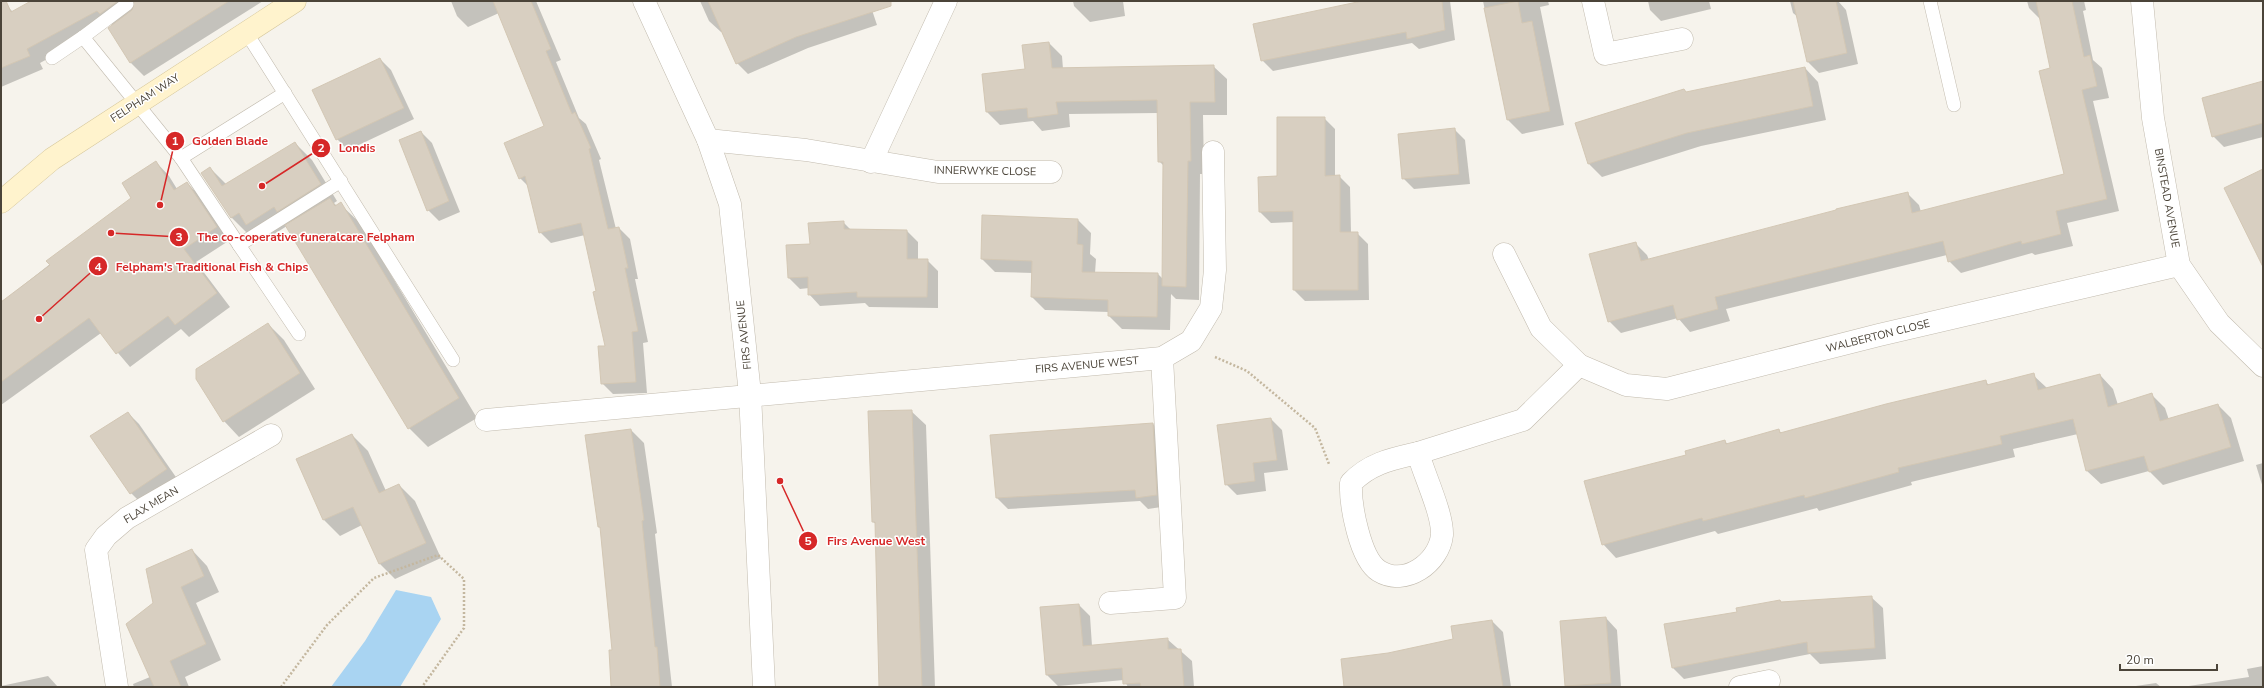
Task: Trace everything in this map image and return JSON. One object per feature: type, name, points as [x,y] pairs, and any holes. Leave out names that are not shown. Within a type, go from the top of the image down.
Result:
[{"type":"main road","name":"FELPHAM WAY","points":[[1,202],[52,159],[295,1]]},
{"type":"street","name":"FIRS AVENUE","points":[[644,1],[708,140],[730,204],[750,394],[764,687]]},
{"type":"street","points":[[871,162],[946,1]]},
{"type":"street","points":[[1593,1],[1605,54],[1682,39]]},
{"type":"street","name":"BINSTEAD AVENUE","points":[[2142,1],[2153,118],[2179,265],[2220,323],[2263,366]]},
{"type":"street","name":"INNERWYKE CLOSE","points":[[708,140],[806,150],[938,172],[1051,172]]},
{"type":"street","name":"FIRS AVENUE WEST","points":[[486,420],[750,394],[1162,358],[1191,341],[1211,308],[1215,278],[1213,152]]},
{"type":"street","name":"WALBERTON CLOSE","points":[[1504,254],[1541,328],[1579,365],[1626,385],[1667,388],[1879,335],[2179,265]]},
{"type":"street","points":[[1110,603],[1174,598],[1162,358]]},
{"type":"street","points":[[1418,453],[1439,516],[1442,534],[1438,549],[1426,565],[1408,575],[1392,576],[1379,570],[1369,560],[1354,514],[1351,498],[1352,483],[1362,472],[1378,463],[1418,453],[1523,420],[1579,365]]},
{"type":"street","name":"FLAX MEAN","points":[[117,687],[96,550],[106,536],[128,518],[271,435]]},
{"type":"street","points":[[1740,687],[1769,681]]},
{"type":"lane","points":[[1930,1],[1954,105]]},
{"type":"lane","points":[[52,58],[127,4]]},
{"type":"lane","points":[[246,32],[453,360]]},
{"type":"lane","points":[[82,37],[138,102],[181,158],[299,334]]},
{"type":"lane","points":[[181,158],[285,93]]},
{"type":"lane","points":[[239,245],[340,181]]},
{"type":"path","points":[[1191,341],[1219,360],[1247,371],[1315,428],[1329,464],[1352,483]]},
{"type":"path","points":[[281,687],[327,625],[374,578],[438,555],[464,579],[464,628],[422,687]]},
{"type":"water","points":[[396,590],[431,597],[441,619],[400,687],[331,687],[365,641]]},
{"type":"building","points":[[1,1],[6,1],[11,12],[31,1],[118,1],[100,14],[97,11],[27,49],[30,56],[1,68]]},
{"type":"building","points":[[134,1],[229,1],[130,63],[108,28],[132,10]]},
{"type":"building","points":[[493,1],[531,1],[551,49],[546,51],[572,114],[575,112],[591,148],[589,149],[608,229],[619,227],[628,268],[625,268],[638,331],[632,332],[636,382],[601,384],[598,346],[605,346],[593,292],[596,291],[581,223],[539,233],[525,176],[519,179],[504,143],[544,126]]},
{"type":"building","points":[[708,1],[891,1],[891,6],[796,37],[736,64]]},
{"type":"building","points":[[1362,1],[1442,1],[1445,30],[1407,39],[1406,32],[1261,61],[1253,24]]},
{"type":"building","points":[[1518,1],[1522,23],[1532,21],[1550,111],[1507,120],[1484,8]]},
{"type":"building","points":[[1793,1],[1836,1],[1847,53],[1807,62]]},
{"type":"building","points":[[2036,1],[2072,1],[2084,57],[2090,55],[2097,86],[2082,90],[2107,199],[2056,211],[2061,234],[2022,244],[2021,241],[1948,262],[1943,241],[1715,297],[1718,309],[1677,320],[1673,305],[1608,322],[1589,254],[1636,242],[1641,261],[1836,209],[1908,192],[1912,213],[2064,174],[2039,71],[2050,68]]},
{"type":"building","points":[[1049,42],[1052,68],[1214,65],[1215,102],[1190,102],[1191,161],[1188,161],[1186,287],[1162,286],[1163,162],[1158,162],[1157,100],[1056,102],[1058,114],[1028,118],[1027,108],[986,112],[982,74],[1025,69],[1022,45]]},
{"type":"building","points":[[380,58],[404,108],[336,140],[312,90]]},
{"type":"building","points":[[1805,67],[1813,106],[1687,133],[1588,164],[1575,123],[1684,89],[1686,92]]},
{"type":"building","points":[[2263,81],[2263,123],[2212,137],[2202,98]]},
{"type":"building","points":[[1277,117],[1325,117],[1325,176],[1340,175],[1340,232],[1358,232],[1358,290],[1293,290],[1293,211],[1259,212],[1258,177],[1277,176]]},
{"type":"building","points":[[1455,128],[1459,174],[1402,179],[1398,134]]},
{"type":"building","points":[[421,131],[449,201],[427,211],[399,140]]},
{"type":"building","points":[[295,142],[321,184],[277,212],[274,207],[246,225],[239,213],[231,218],[201,173],[210,167],[222,186]]},
{"type":"building","points":[[156,161],[174,190],[187,182],[217,227],[184,249],[217,293],[175,325],[168,316],[116,354],[89,318],[1,382],[1,302],[50,265],[46,261],[131,198],[122,183]]},
{"type":"building","points":[[2263,169],[2263,267],[2224,188]]},
{"type":"building","points":[[330,198],[335,206],[341,202],[459,398],[408,429],[285,225]]},
{"type":"building","points":[[982,215],[1078,219],[1077,244],[1083,245],[1082,272],[1158,273],[1157,317],[1108,316],[1108,300],[1031,297],[1032,261],[981,259]]},
{"type":"building","points":[[844,221],[844,229],[907,230],[907,259],[928,259],[927,297],[857,297],[857,292],[808,295],[808,277],[788,278],[786,245],[810,244],[808,223]]},
{"type":"building","points":[[268,323],[300,373],[223,422],[196,379],[196,369]]},
{"type":"building","points":[[2034,373],[2038,390],[2100,374],[2108,407],[2152,393],[2160,421],[2218,404],[2231,447],[2149,472],[2144,456],[2086,471],[2073,419],[2000,436],[2002,444],[1898,468],[1899,472],[1805,498],[1804,495],[1703,521],[1702,518],[1602,545],[1584,481],[1686,455],[1685,451],[1725,440],[1726,444],[1779,429],[1780,433],[1886,404],[1986,380],[1987,385]]},
{"type":"building","points":[[912,410],[922,687],[879,687],[875,522],[872,522],[868,411]]},
{"type":"building","points":[[128,412],[167,469],[130,494],[90,436]]},
{"type":"building","points":[[1271,418],[1277,460],[1253,463],[1255,481],[1225,485],[1217,425]]},
{"type":"building","points":[[1153,423],[1157,495],[1136,498],[1135,490],[996,498],[990,435]]},
{"type":"building","points":[[631,429],[644,520],[642,521],[655,647],[657,647],[660,687],[611,687],[609,650],[612,650],[600,527],[598,527],[585,435]]},
{"type":"building","points":[[352,434],[379,493],[399,484],[426,543],[379,564],[353,507],[323,520],[296,459]]},
{"type":"building","points":[[192,549],[204,576],[181,587],[206,644],[170,661],[181,687],[154,687],[126,624],[153,603],[146,569]]},
{"type":"building","points":[[1872,596],[1875,648],[1808,653],[1807,642],[1672,668],[1664,624],[1737,612],[1736,608],[1780,600],[1781,602]]},
{"type":"building","points":[[1079,604],[1083,646],[1168,638],[1168,649],[1181,649],[1184,687],[1141,687],[1140,683],[1123,684],[1122,668],[1046,675],[1040,607]]},
{"type":"building","points":[[1606,617],[1611,683],[1565,686],[1560,621]]},
{"type":"building","points":[[1492,620],[1503,687],[1344,687],[1341,659],[1388,653],[1453,639],[1451,626]]},
{"type":"place","name":"Londis","points":[[262,186]]},
{"type":"place","name":"Golden Blade","points":[[160,205]]},
{"type":"place","name":"The co-coperative funeralcare Felpham","points":[[111,233]]},
{"type":"place","name":"Felpham's Traditional Fish & Chips","points":[[39,319]]},
{"type":"place","name":"Firs Avenue West","points":[[780,481]]}]
